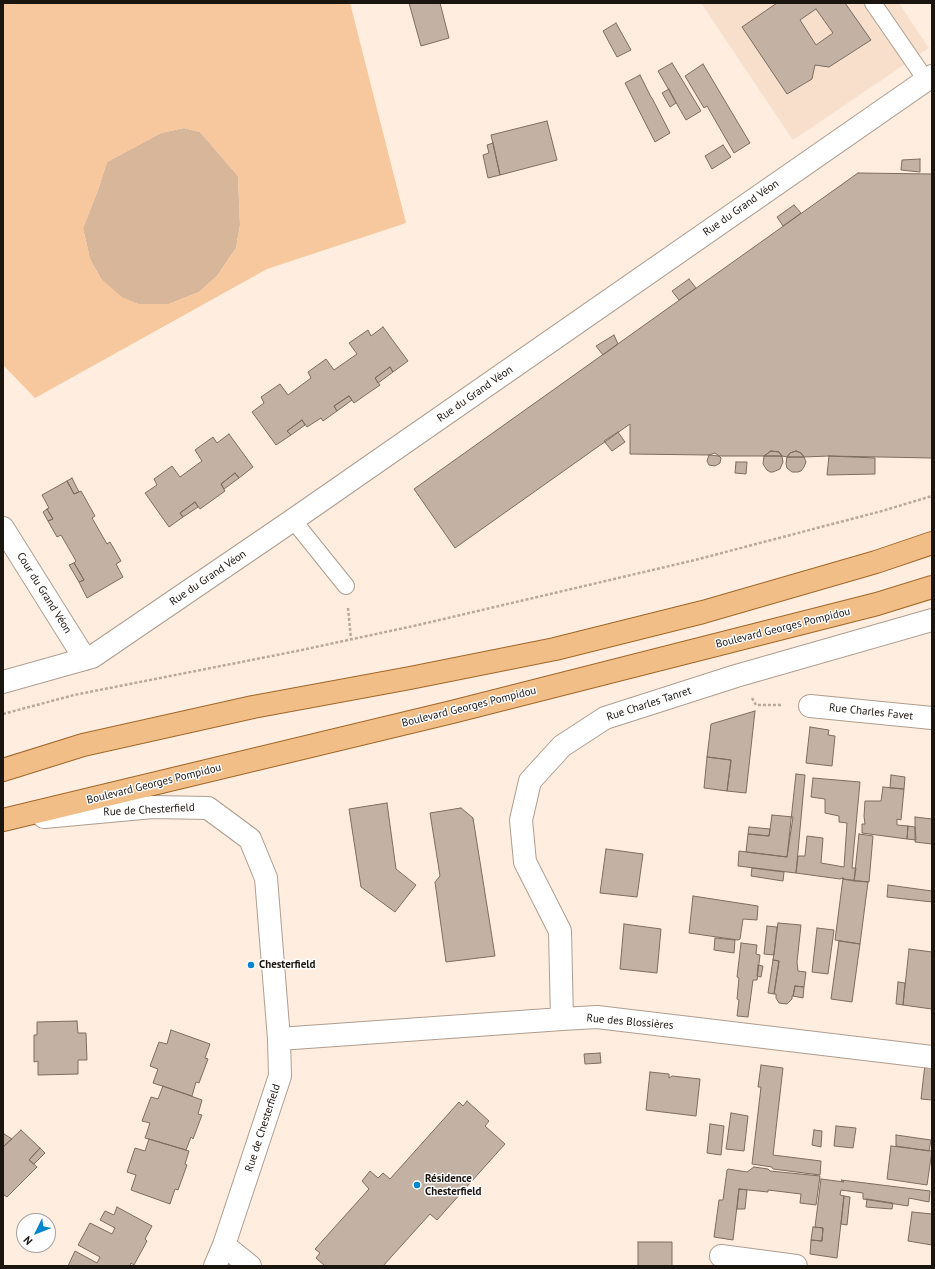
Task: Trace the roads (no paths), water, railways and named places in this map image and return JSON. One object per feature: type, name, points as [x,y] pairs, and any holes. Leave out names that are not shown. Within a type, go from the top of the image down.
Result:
[{"type":"main road","points":[[3,759],[83,745],[253,707],[410,678],[554,649],[703,612],[876,562],[932,544]]},
{"type":"main road","name":"Boulevard Georges Pompidou","points":[[3,820],[460,710],[877,604],[932,587]]},
{"type":"main road","points":[[3,770],[83,745]]},
{"type":"street","name":"Rue du Grand Véon","points":[[3,682],[92,657],[927,82]]},
{"type":"street","name":"Cour du Grand Véon","points":[[3,528],[85,659]]},
{"type":"street","name":"Rue Charles Tanret","points":[[562,1018],[560,931],[525,862],[521,820],[530,781],[562,746],[605,718],[736,676],[932,620]]},
{"type":"street","name":"Rue Charles Favet","points":[[810,706],[932,718]]},
{"type":"street","name":"Rue de Chesterfield","points":[[3,820],[153,807],[208,808],[250,839],[266,878],[279,1039],[280,1076],[224,1245],[214,1266]]},
{"type":"street","name":"Rue des Blossières","points":[[279,1039],[562,1018],[597,1017],[932,1056]]},
{"type":"street","points":[[224,1245],[250,1266]]},
{"type":"street","points":[[721,1256],[796,1266]]},
{"type":"lane","points":[[872,3],[927,82]]},
{"type":"lane","points":[[293,520],[346,586]]},
{"type":"place","name":"Chesterfield","points":[[251,965]]},
{"type":"place","name":"Résidence Chesterfield","points":[[417,1185]]}]
